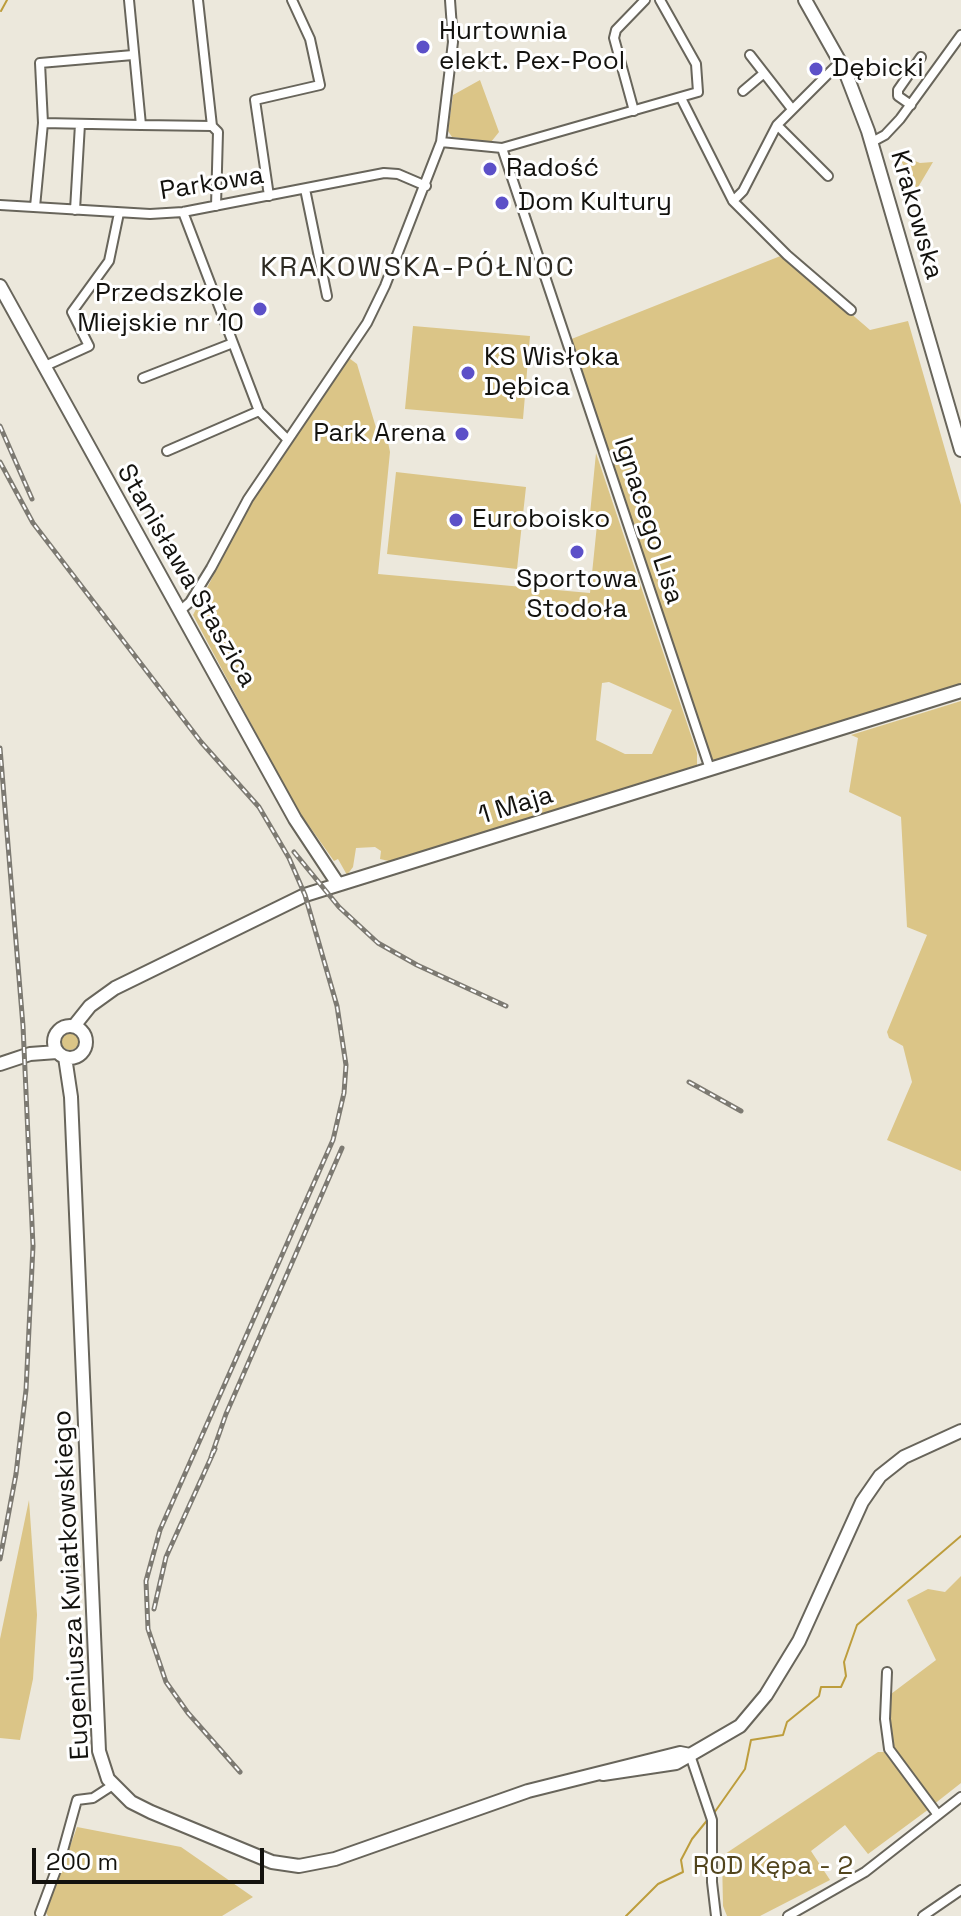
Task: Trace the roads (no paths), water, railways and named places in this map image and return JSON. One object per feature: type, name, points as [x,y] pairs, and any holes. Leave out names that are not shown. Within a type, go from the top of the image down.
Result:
[{"type":"street","points":[[129,0],[141,125]]},
{"type":"street","points":[[198,0],[212,126],[218,132],[216,206]]},
{"type":"street","points":[[269,196],[255,100],[320,85],[310,39],[292,0]]},
{"type":"street","points":[[181,610],[190,602],[248,499],[367,323],[426,186],[441,142],[453,42],[450,0]]},
{"type":"street","points":[[634,111],[614,38],[616,30],[645,0]]},
{"type":"street","points":[[441,142],[502,148],[698,92],[696,64],[660,0]]},
{"type":"street","name":"Krakowska","points":[[805,0],[840,62],[872,142],[955,408],[961,450]]},
{"type":"street","points":[[872,142],[889,132],[961,35]]},
{"type":"street","points":[[35,207],[43,123],[40,63],[133,55]]},
{"type":"street","points":[[750,55],[792,109]]},
{"type":"street","points":[[911,105],[898,96],[898,90],[921,57]]},
{"type":"street","points":[[733,201],[743,191],[777,125],[840,62]]},
{"type":"street","points":[[743,91],[763,74]]},
{"type":"street","points":[[681,98],[733,201],[787,255],[851,310]]},
{"type":"street","points":[[43,123],[212,126]]},
{"type":"street","points":[[75,210],[80,124]]},
{"type":"street","points":[[777,125],[828,176]]},
{"type":"street","name":"Ignacego Lisa","points":[[502,148],[710,769]]},
{"type":"street","name":"Parkowa","points":[[0,205],[119,213],[183,212],[384,173],[426,186]]},
{"type":"street","points":[[305,189],[327,296]]},
{"type":"street","points":[[183,212],[259,411],[287,439]]},
{"type":"street","points":[[42,368],[89,346],[72,312],[109,261],[119,213]]},
{"type":"street","name":"Stanisława Staszica","points":[[0,286],[42,368],[181,610],[295,819],[338,884]]},
{"type":"street","points":[[143,378],[233,343]]},
{"type":"street","points":[[167,451],[259,411]]},
{"type":"street","name":"1 Maja","points":[[79,1029],[100,1000],[115,988],[305,895],[961,691]]},
{"type":"street","points":[[0,1064],[30,1054],[63,1052],[59,1030],[79,1029]]},
{"type":"street","name":"Eugeniusza Kwiatkowskiego","points":[[79,1029],[86,1046],[63,1052],[71,1097],[99,1751],[105,1773],[113,1785],[131,1802],[151,1812],[272,1862],[299,1866],[335,1859],[528,1791],[603,1774],[676,1763],[740,1726],[776,1680],[821,1597],[862,1502],[880,1476],[904,1457],[961,1431]]},
{"type":"street","points":[[887,1672],[885,1719],[889,1749],[938,1815]]},
{"type":"street","points":[[690,1755],[711,1815],[716,1916]]},
{"type":"street","points":[[40,1913],[58,1866],[77,1800],[93,1798],[113,1785]]},
{"type":"street","points":[[788,1916],[865,1872],[961,1797]]},
{"type":"street","points":[[923,1916],[961,1890]]},
{"type":"waterway","points":[[1,11],[7,0]]},
{"type":"waterway","points":[[714,1813],[745,1769],[751,1740],[783,1735],[787,1722],[819,1696],[821,1687],[841,1687],[846,1676],[844,1662],[857,1625],[961,1536]]},
{"type":"waterway","points":[[626,1916],[658,1884],[683,1872],[681,1860],[692,1839],[709,1818]]},
{"type":"railway","points":[[0,426],[32,499]]},
{"type":"railway","points":[[0,462],[33,523],[201,742],[259,807],[289,858],[305,895],[337,1006],[346,1065],[344,1093],[333,1140],[160,1530],[146,1581],[148,1629],[166,1682],[188,1713],[240,1772]]},
{"type":"railway","points":[[0,748],[23,1026],[33,1246],[26,1390],[16,1474],[0,1559]]},
{"type":"railway","points":[[294,852],[339,907],[378,943],[417,965],[506,1006]]},
{"type":"railway","points":[[689,1082],[741,1111]]},
{"type":"railway","points":[[211,1457],[226,1414],[342,1148]]},
{"type":"railway","points":[[154,1609],[166,1557],[215,1449]]},
{"type":"place","name":"Hurtownia elekt. Pex-Pool","points":[[423,47]]},
{"type":"place","name":"Dębicki","points":[[816,69]]},
{"type":"place","name":"Radość","points":[[490,169]]},
{"type":"place","name":"Dom Kultury","points":[[502,203]]},
{"type":"place","name":"Przedszkole Miejskie nr 10","points":[[260,309]]},
{"type":"place","name":"KS Wisłoka Dębica","points":[[468,373]]},
{"type":"place","name":"Park Arena","points":[[462,434]]},
{"type":"place","name":"Euroboisko","points":[[456,520]]},
{"type":"place","name":"Sportowa Stodoła","points":[[577,552]]},
{"type":"district","name":"KRAKOWSKA-PÓŁNOC","points":[[418,268]]},
{"type":"park label","name":"ROD Kępa - 2","points":[[773,1867]]}]
